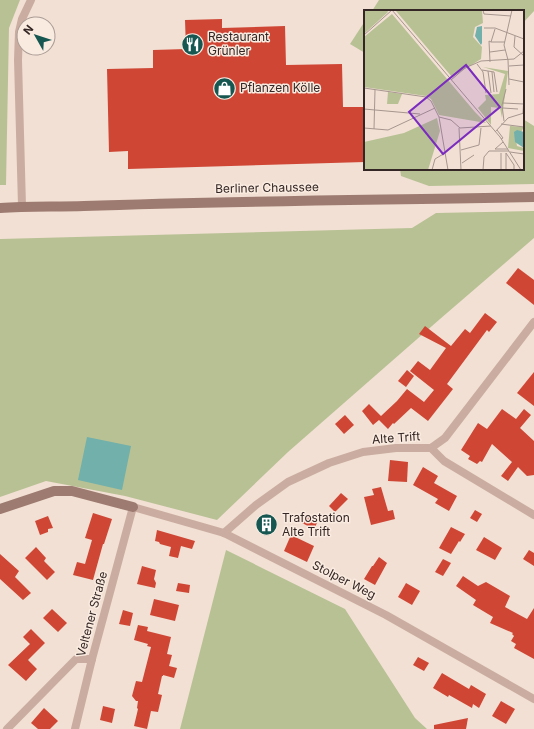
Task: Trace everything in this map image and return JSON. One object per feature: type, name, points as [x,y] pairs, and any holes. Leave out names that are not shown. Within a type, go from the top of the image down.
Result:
[{"type":"main road","name":"Berliner Chaussee","points":[[0,208],[22,206],[46,207],[177,203],[534,197]]},
{"type":"main road","points":[[0,509],[54,491],[72,491],[133,507]]},
{"type":"street","points":[[22,206],[18,60],[19,32],[22,19],[31,0]]},
{"type":"street","name":"Alte Trift","points":[[224,533],[256,505],[288,482],[328,462],[363,452],[396,448],[430,448],[445,438],[534,322]]},
{"type":"street","points":[[430,448],[444,461],[534,515]]},
{"type":"street","name":"Stolper Weg","points":[[133,507],[224,533],[386,615],[534,699]]},
{"type":"street","name":"Veltener Straße","points":[[75,729],[92,659],[133,507]]},
{"type":"street","points":[[7,729],[76,659],[92,659]]},
{"type":"green space","points":[[0,0],[20,0],[9,28],[6,185],[0,185]]},
{"type":"green space","points":[[379,0],[534,0],[534,11],[524,22],[524,10],[373,10]]},
{"type":"green space","points":[[364,23],[364,52],[350,44]]},
{"type":"green space","points":[[524,120],[534,126],[534,184],[429,186],[401,176],[400,170],[524,170]]},
{"type":"green space","points":[[534,211],[534,238],[288,452],[217,520],[125,496],[46,481],[0,497],[0,239],[412,228],[436,213]]},
{"type":"green space","points":[[226,550],[345,609],[415,718],[427,729],[180,729]]},
{"type":"water","points":[[87,437],[131,446],[122,490],[78,480]]},
{"type":"building","name":"Pflanzen Kölle","points":[[222,19],[222,28],[285,26],[286,65],[342,64],[343,107],[364,107],[364,162],[128,169],[128,151],[109,152],[107,69],[153,68],[153,50],[186,49],[185,20]]},
{"type":"building","points":[[518,268],[534,280],[534,305],[506,283]]},
{"type":"building","points":[[485,313],[497,322],[489,332],[487,330],[447,384],[453,389],[428,421],[411,408],[388,429],[379,420],[373,425],[362,411],[369,404],[381,416],[407,389],[424,402],[434,390],[410,371],[418,361],[430,370],[446,348],[419,334],[425,326],[451,346],[465,329],[470,333]]},
{"type":"building","points":[[407,370],[414,376],[406,387],[398,381]]},
{"type":"building","points":[[534,372],[534,406],[517,393]]},
{"type":"building","points":[[502,409],[516,419],[524,409],[531,415],[520,428],[534,441],[534,475],[527,476],[518,467],[508,481],[501,476],[512,462],[492,444],[482,462],[480,461],[477,464],[468,459],[470,456],[461,450],[478,423],[487,429]]},
{"type":"building","points":[[345,415],[354,425],[344,434],[335,424]]},
{"type":"building","points":[[390,460],[408,462],[407,482],[388,481]]},
{"type":"building","points":[[423,467],[438,476],[434,483],[457,496],[449,511],[435,503],[438,499],[413,485]]},
{"type":"building","points":[[381,487],[388,511],[393,510],[395,519],[371,525],[364,497],[374,495],[372,489]]},
{"type":"building","points":[[341,493],[348,499],[335,512],[329,506]]},
{"type":"building","points":[[475,510],[482,514],[477,522],[470,518]]},
{"type":"building","points":[[93,513],[112,519],[93,580],[73,575],[77,562],[85,564],[92,540],[85,538]]},
{"type":"building","points":[[302,513],[318,521],[314,529],[298,521]]},
{"type":"building","points":[[48,516],[53,528],[48,529],[48,532],[40,535],[35,521]]},
{"type":"building","points":[[451,527],[465,534],[451,554],[439,548]]},
{"type":"building","points":[[157,530],[195,541],[192,549],[181,546],[178,558],[169,556],[171,547],[155,541]]},
{"type":"building","points":[[291,535],[314,546],[307,562],[284,551]]},
{"type":"building","points":[[484,537],[502,548],[495,560],[476,550]]},
{"type":"building","points":[[36,547],[46,558],[44,561],[55,572],[47,580],[25,558]]},
{"type":"building","points":[[529,550],[534,553],[534,566],[523,559]]},
{"type":"building","points":[[0,554],[19,571],[15,577],[31,593],[23,600],[0,579]]},
{"type":"building","points":[[379,557],[387,563],[375,585],[364,579]]},
{"type":"building","points":[[443,559],[451,563],[443,576],[435,572]]},
{"type":"building","points":[[142,566],[156,570],[154,579],[156,583],[155,588],[137,584]]},
{"type":"building","points":[[463,576],[478,586],[486,582],[510,596],[505,607],[527,619],[534,608],[534,659],[514,648],[516,644],[511,641],[514,636],[512,634],[513,633],[490,623],[493,617],[473,605],[476,600],[456,586]]},
{"type":"building","points":[[178,583],[190,585],[189,593],[176,591]]},
{"type":"building","points":[[406,583],[420,591],[412,605],[398,597]]},
{"type":"building","points":[[154,599],[179,605],[175,621],[150,615]]},
{"type":"building","points":[[52,609],[67,623],[58,632],[43,618]]},
{"type":"building","points":[[123,610],[133,613],[130,626],[119,624]]},
{"type":"building","points":[[138,625],[148,627],[147,631],[171,637],[167,654],[172,655],[169,666],[177,668],[174,678],[162,676],[158,694],[162,695],[158,712],[151,711],[147,729],[134,726],[138,709],[138,701],[136,701],[132,696],[136,681],[142,682],[151,647],[147,646],[148,644],[134,640]]},
{"type":"building","points":[[31,629],[45,643],[28,660],[37,669],[26,681],[8,665],[30,644],[23,637]]},
{"type":"building","points":[[418,657],[429,663],[424,671],[413,665]]},
{"type":"building","points":[[442,673],[469,689],[471,685],[486,694],[479,708],[473,704],[472,708],[433,688]]},
{"type":"building","points":[[501,701],[515,709],[506,724],[492,716]]},
{"type":"building","points":[[103,706],[115,709],[112,723],[100,720]]},
{"type":"building","points":[[44,708],[58,721],[50,729],[38,729],[31,723]]},
{"type":"building","points":[[468,718],[466,729],[434,729],[434,725]]},
{"type":"place","name":"Restaurant Grünler","points":[[192,44]]},
{"type":"place","name":"Pflanzen Kölle","points":[[225,88]]},
{"type":"place","name":"Trafostation Alte Trift","points":[[266,525]]}]
